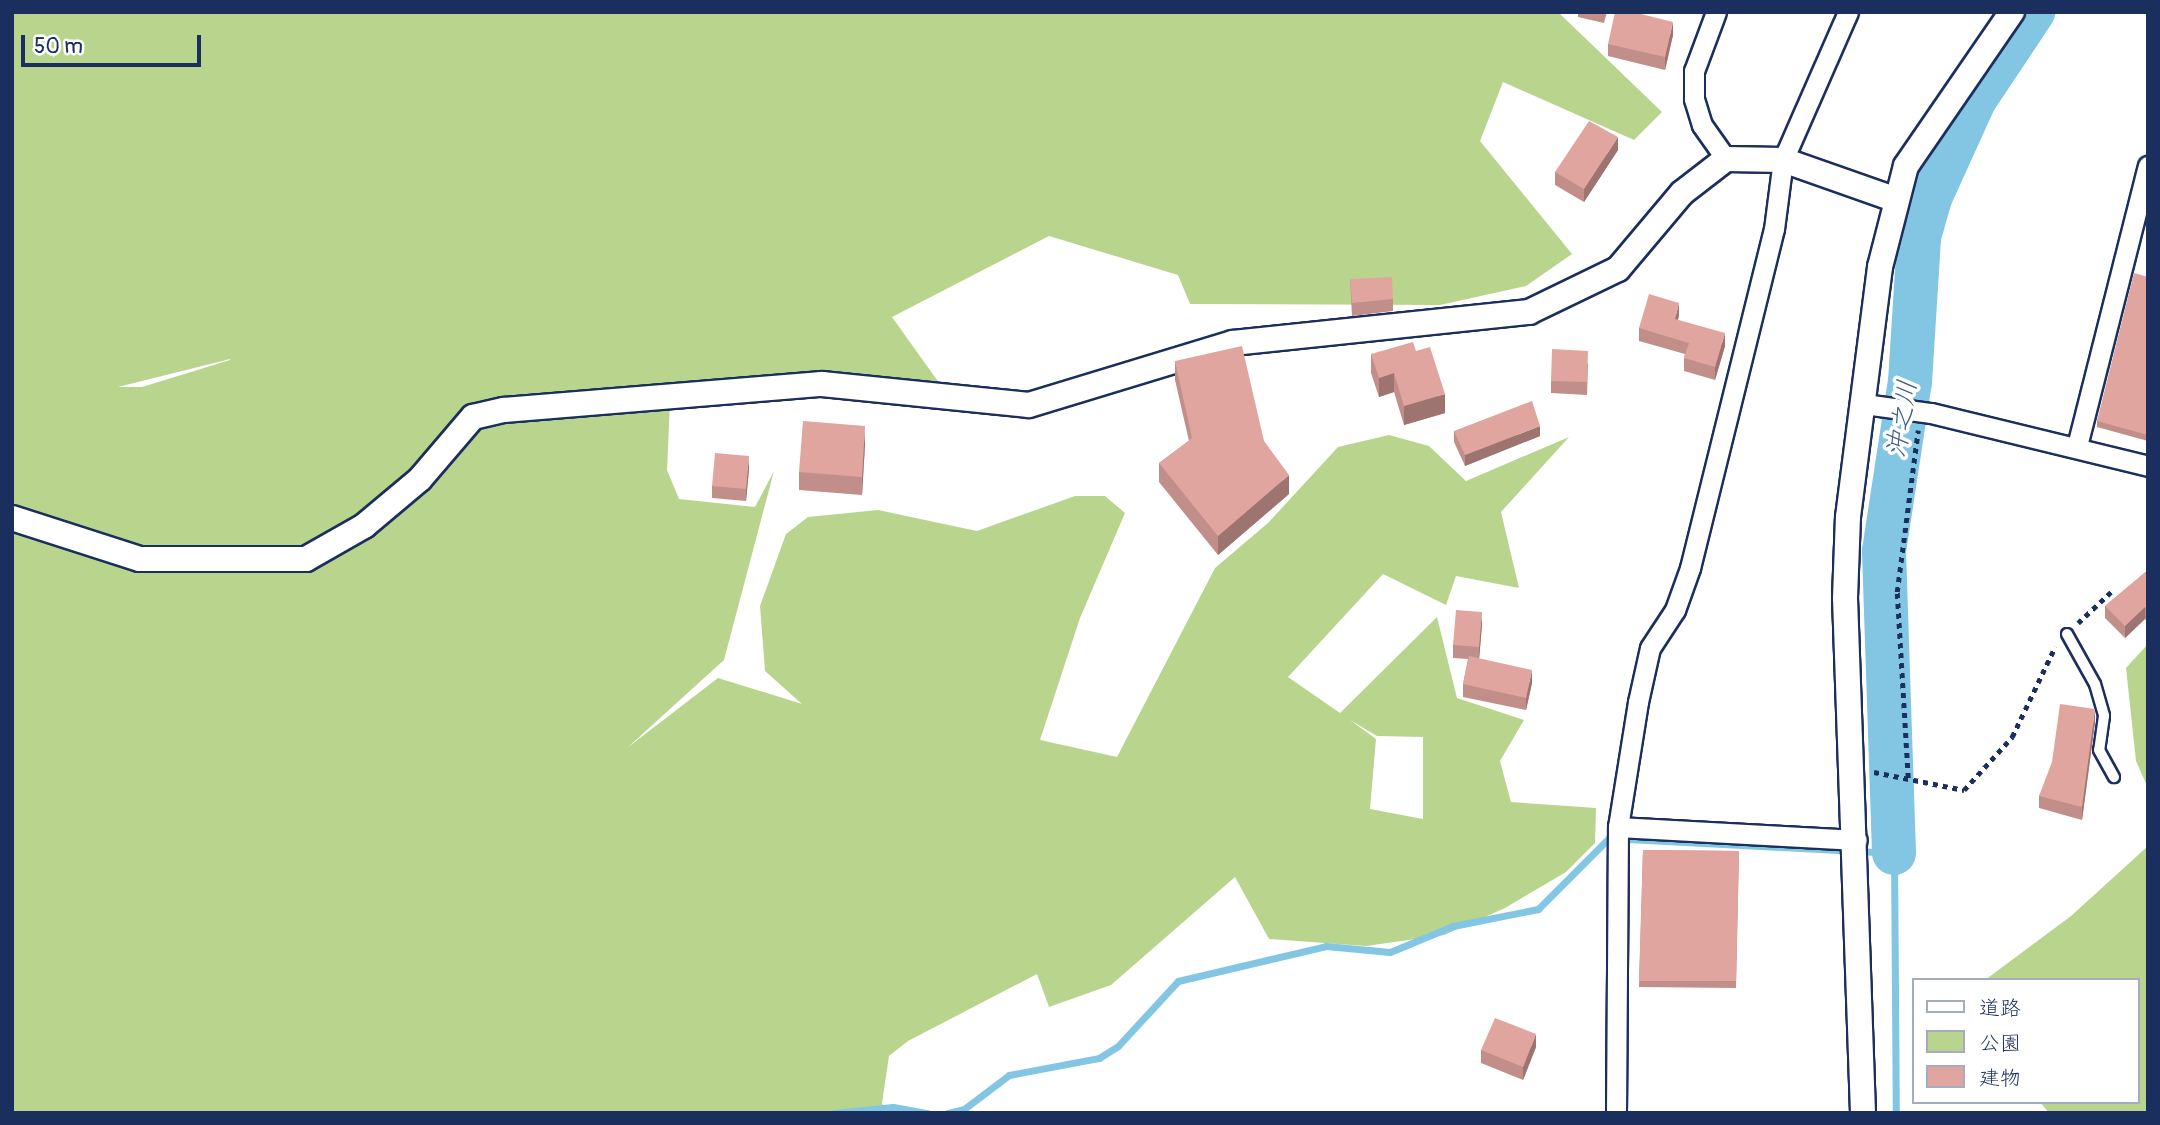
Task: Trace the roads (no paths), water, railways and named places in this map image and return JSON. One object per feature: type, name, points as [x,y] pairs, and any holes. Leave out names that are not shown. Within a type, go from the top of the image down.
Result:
[{"type":"street","points":[[1716,12],[1694,71],[1694,99],[1702,125],[1726,159]]},
{"type":"street","points":[[1616,1113],[1618,827],[1647,662],[1690,568],[1774,229],[1783,160],[1848,12]]},
{"type":"street","points":[[1863,1113],[1857,839],[1845,598],[1864,404],[1894,199],[1906,166],[2012,12]]},
{"type":"street","points":[[12,518],[140,559],[306,559],[364,526],[420,479],[473,417],[513,408],[822,384],[1029,405],[1233,343],[1529,312],[1618,269],[1682,193],[1726,159],[1783,160],[1894,199]]},
{"type":"street","points":[[2077,446],[2148,166]]},
{"type":"street","points":[[1864,404],[1922,412],[2077,446],[2148,467]]},
{"type":"street","points":[[1618,827],[1857,839]]},
{"type":"lane","points":[[2067,634],[2095,684],[2104,716],[2099,750],[2114,777]]},
{"type":"waterway","name":"沖之川","points":[[1894,853],[1884,551],[1910,382],[1919,237],[1930,198],[1975,99],[2033,12]]},
{"type":"waterway","points":[[948,1113],[964,1109],[1009,1075],[1099,1058],[1118,1046],[1178,981],[1326,946],[1390,952],[1453,926],[1538,909],[1609,838],[1894,853],[1896,1113]]},
{"type":"waterway","points":[[834,1113],[893,1107],[927,1113]]}]
